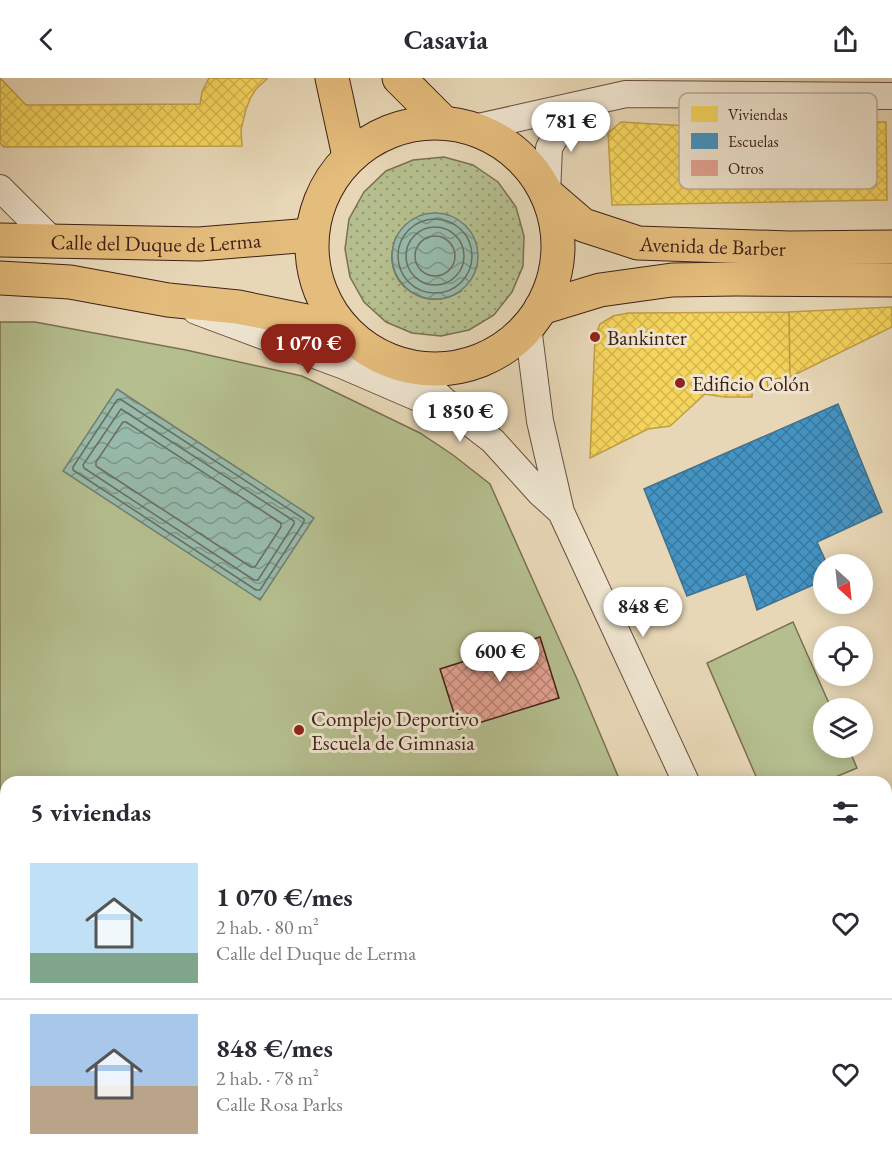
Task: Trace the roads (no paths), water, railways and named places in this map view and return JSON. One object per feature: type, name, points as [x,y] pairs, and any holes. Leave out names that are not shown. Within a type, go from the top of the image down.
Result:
[{"type":"main road","points":[[332,78],[349,156]]},
{"type":"main road","points":[[399,78],[458,125],[504,143],[529,165],[547,194],[558,232],[556,272],[535,318],[503,349],[473,363],[441,370],[408,367],[371,353],[341,328],[316,285],[311,235],[321,197],[330,179],[349,156],[377,137],[409,125],[458,125]]},
{"type":"main road","name":"Avenida de Barber","points":[[547,194],[583,225],[638,243],[789,248],[892,247]]},
{"type":"main road","name":"Calle del Duque de Lerma","points":[[0,240],[199,244],[311,235]]},
{"type":"main road","name":"Calle del Duque de Lerma","points":[[0,278],[70,282],[168,300],[238,307],[341,328]]},
{"type":"main road","name":"Avenida de Barber","points":[[535,318],[600,290],[672,280],[892,280]]},
{"type":"street","points":[[458,125],[573,106],[626,94],[679,94]]},
{"type":"street","points":[[877,96],[892,96]]},
{"type":"street","points":[[547,194],[549,148],[573,106]]},
{"type":"street","points":[[0,188],[54,242]]},
{"type":"street","name":"Calle del Duque de Lerma","points":[[168,300],[345,366],[462,417]]},
{"type":"street","points":[[535,318],[540,422],[561,512],[683,776]]},
{"type":"street","points":[[408,367],[462,417],[493,441],[561,512]]},
{"type":"water","points":[[435,213],[459,220],[471,232],[478,256],[471,280],[459,292],[435,299],[411,292],[399,280],[392,256],[399,232],[411,220]]},
{"type":"water","points":[[117,389],[314,518],[260,600],[63,471]]},
{"type":"place","name":"Bankinter","points":[[595,337]]},
{"type":"place","name":"Edificio Colón","points":[[680,383]]},
{"type":"place","name":"Complejo Deportivo Escuela de Gimnasia","points":[[299,730]]}]
